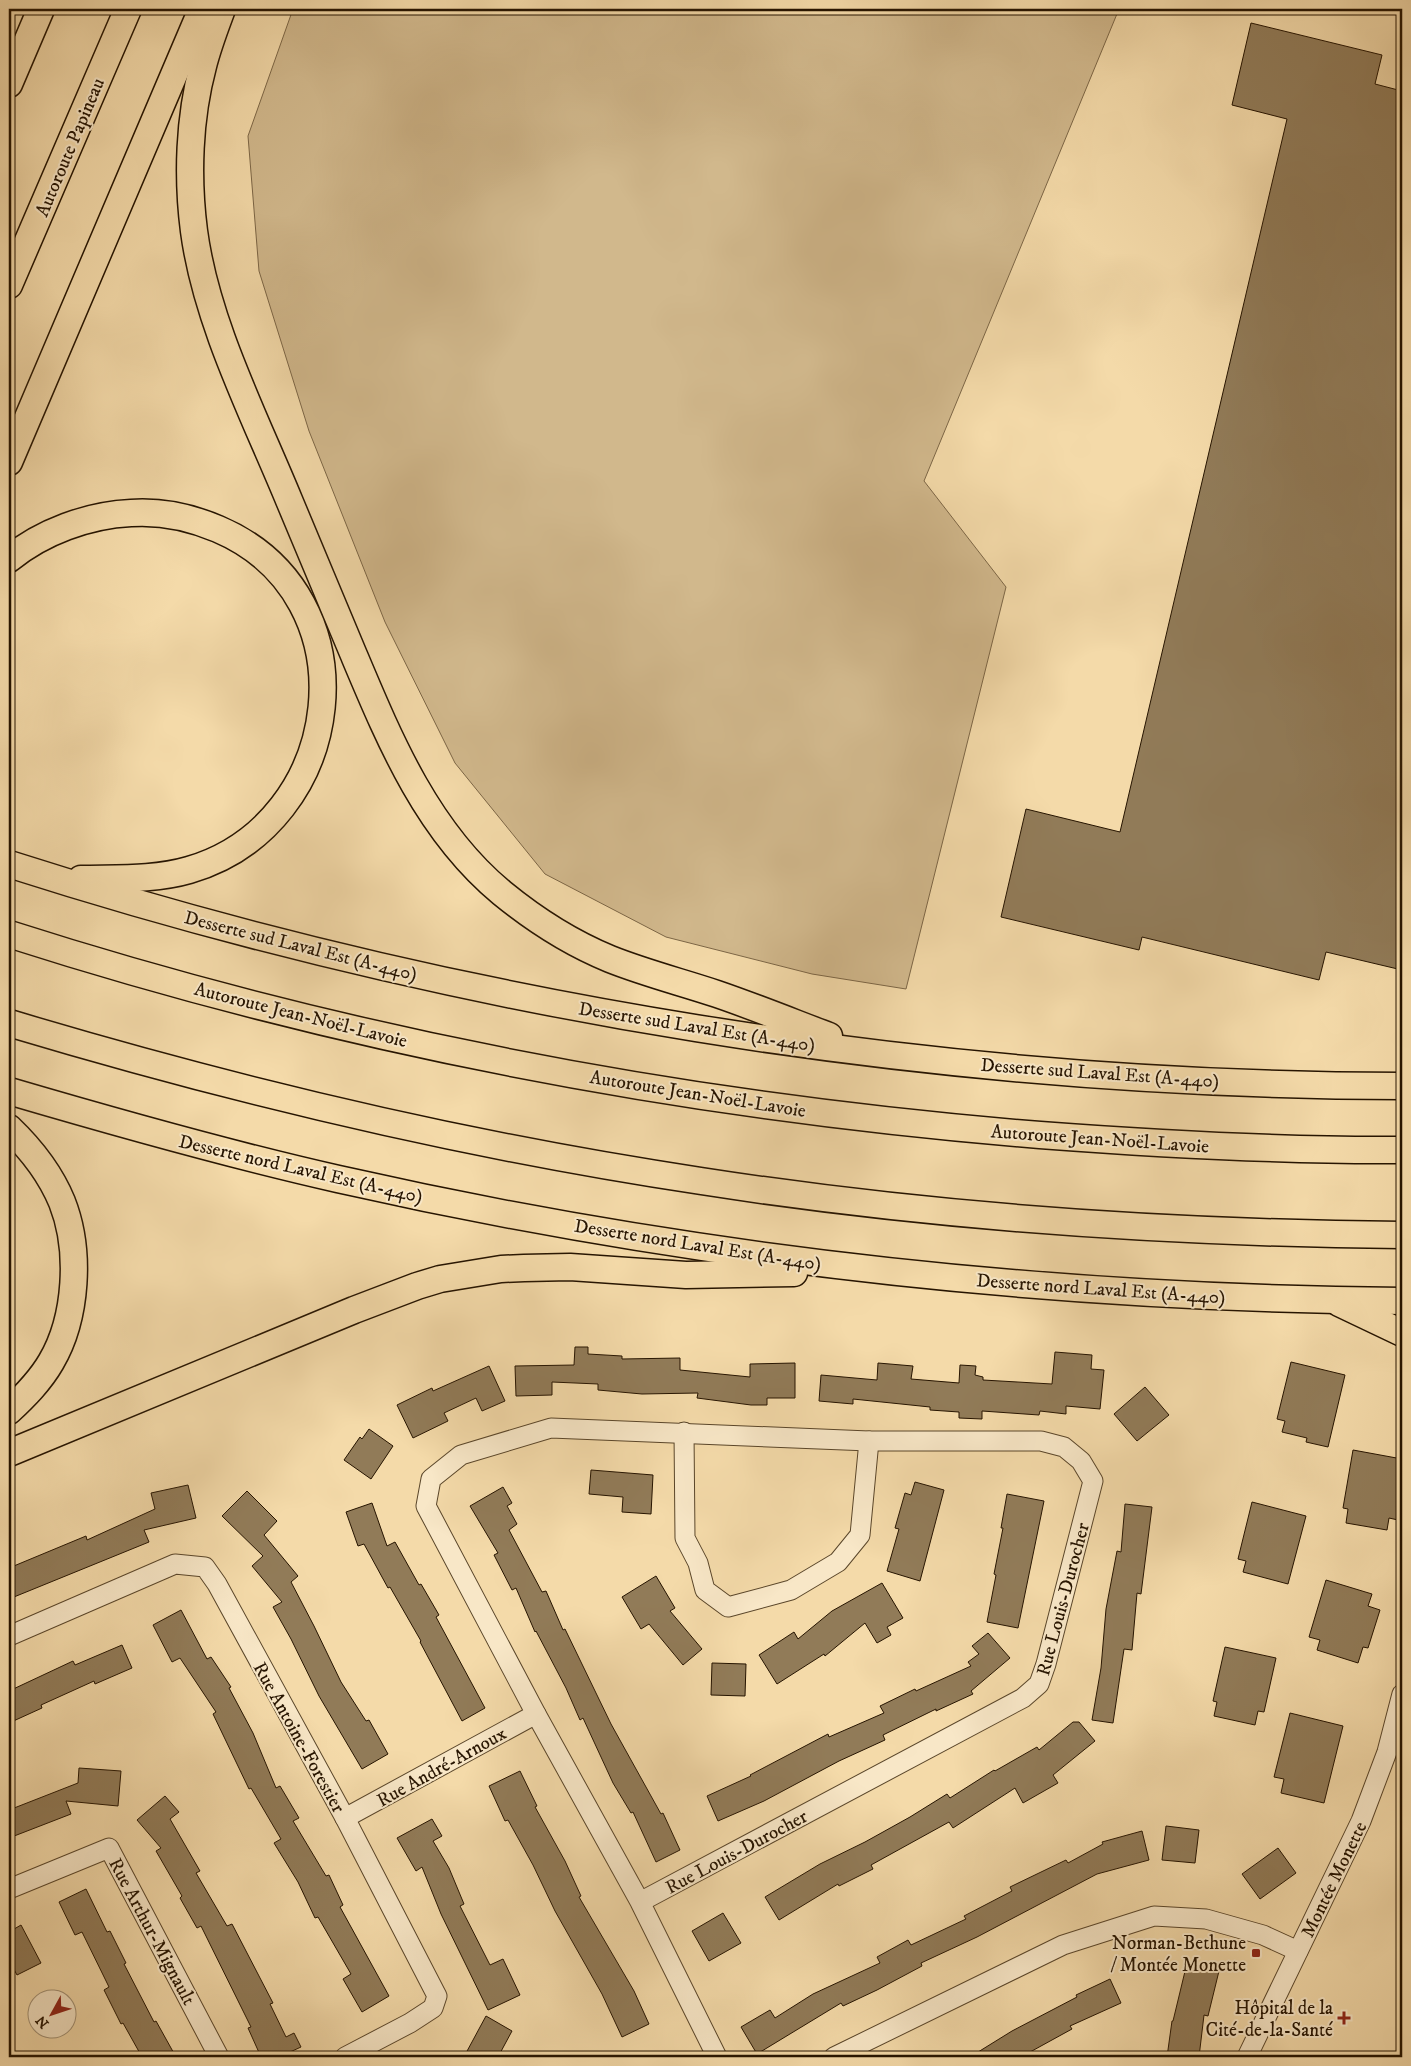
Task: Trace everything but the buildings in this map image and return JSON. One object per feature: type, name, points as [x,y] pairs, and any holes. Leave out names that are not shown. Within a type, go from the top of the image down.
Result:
[{"type":"highway","points":[[9,84],[41,9]]},
{"type":"highway","name":"Autoroute Papineau","points":[[9,285],[128,9]]},
{"type":"highway","points":[[9,462],[202,9]]},
{"type":"highway","points":[[222,9],[202,69],[195,105],[192,139],[191,199],[202,277],[216,322],[238,378],[360,669],[395,750],[419,794],[445,833],[480,874],[526,912],[563,936],[612,960],[715,993],[872,1052]]},
{"type":"highway","points":[[9,560],[28,546],[56,531],[103,515],[150,512],[195,520],[240,540],[273,565],[301,601],[312,625],[319,653],[322,703],[315,747],[303,777],[295,789],[276,814],[255,834],[216,859],[178,873],[151,877],[57,880]]},
{"type":"highway","name":"Desserte sud Laval Est (A-440)","points":[[9,864],[57,880],[267,939],[492,990],[691,1027],[872,1052],[989,1065],[1102,1074],[1247,1082],[1402,1086]]},
{"type":"highway","name":"Autoroute Jean-Noël-Lavoie","points":[[9,934],[107,964],[283,1012],[528,1066],[681,1092],[843,1115],[1034,1134],[1187,1145],[1402,1150]]},
{"type":"highway","points":[[9,1023],[164,1068],[297,1102],[504,1147],[697,1181],[821,1198],[1050,1221],[1238,1232],[1402,1235]]},
{"type":"highway","name":"Desserte nord Laval Est (A-440)","points":[[9,1091],[230,1153],[430,1199],[532,1219],[685,1244],[882,1271],[1097,1290],[1332,1300],[1402,1301]]},
{"type":"highway","points":[[9,1128],[32,1152],[54,1186],[62,1204],[72,1244],[74,1264],[72,1302],[61,1342],[39,1380],[9,1411]]},
{"type":"highway","points":[[9,1453],[354,1310],[440,1279],[500,1269],[532,1267],[570,1267],[686,1274],[882,1271]]},
{"type":"highway","points":[[1332,1300],[1402,1333]]},
{"type":"street","name":"Rue Louis-Durocher","points":[[640,1902],[1023,1698],[1039,1684],[1046,1664],[1093,1481],[1081,1461],[1064,1447],[1041,1441],[869,1441],[551,1428],[461,1455],[431,1479],[426,1506],[536,1714],[640,1902],[717,2057]]},
{"type":"street","points":[[684,1432],[685,1538],[698,1563],[705,1590],[728,1607],[791,1590],[838,1562],[860,1535],[869,1441]]},
{"type":"street","name":"Rue Antoine-Forestier","points":[[9,1636],[175,1564],[205,1567],[217,1584],[345,1818],[437,1996],[433,2008],[410,2024],[346,2057]]},
{"type":"street","name":"Montée Monette","points":[[1247,2057],[1361,1821],[1387,1752],[1402,1694]]},
{"type":"street","name":"Rue André-Arnoux","points":[[345,1818],[536,1714]]},
{"type":"street","name":"Rue Arthur-Mignault","points":[[9,1889],[109,1848],[219,2057]]},
{"type":"street","points":[[834,2057],[1063,1945],[1154,1916],[1206,1919],[1263,1935],[1298,1951]]},
{"type":"shaded area","points":[[293,9],[1119,9],[924,481],[1006,587],[906,989],[812,974],[666,937],[545,874],[455,763],[385,622],[309,431],[259,271],[248,136]]},
{"type":"place","name":"Norman-Bethune / Montée Monette","points":[[1256,1953]]},
{"type":"place","name":"Hôpital de la Cité-de-la-Santé","points":[[1344,2018]]}]
